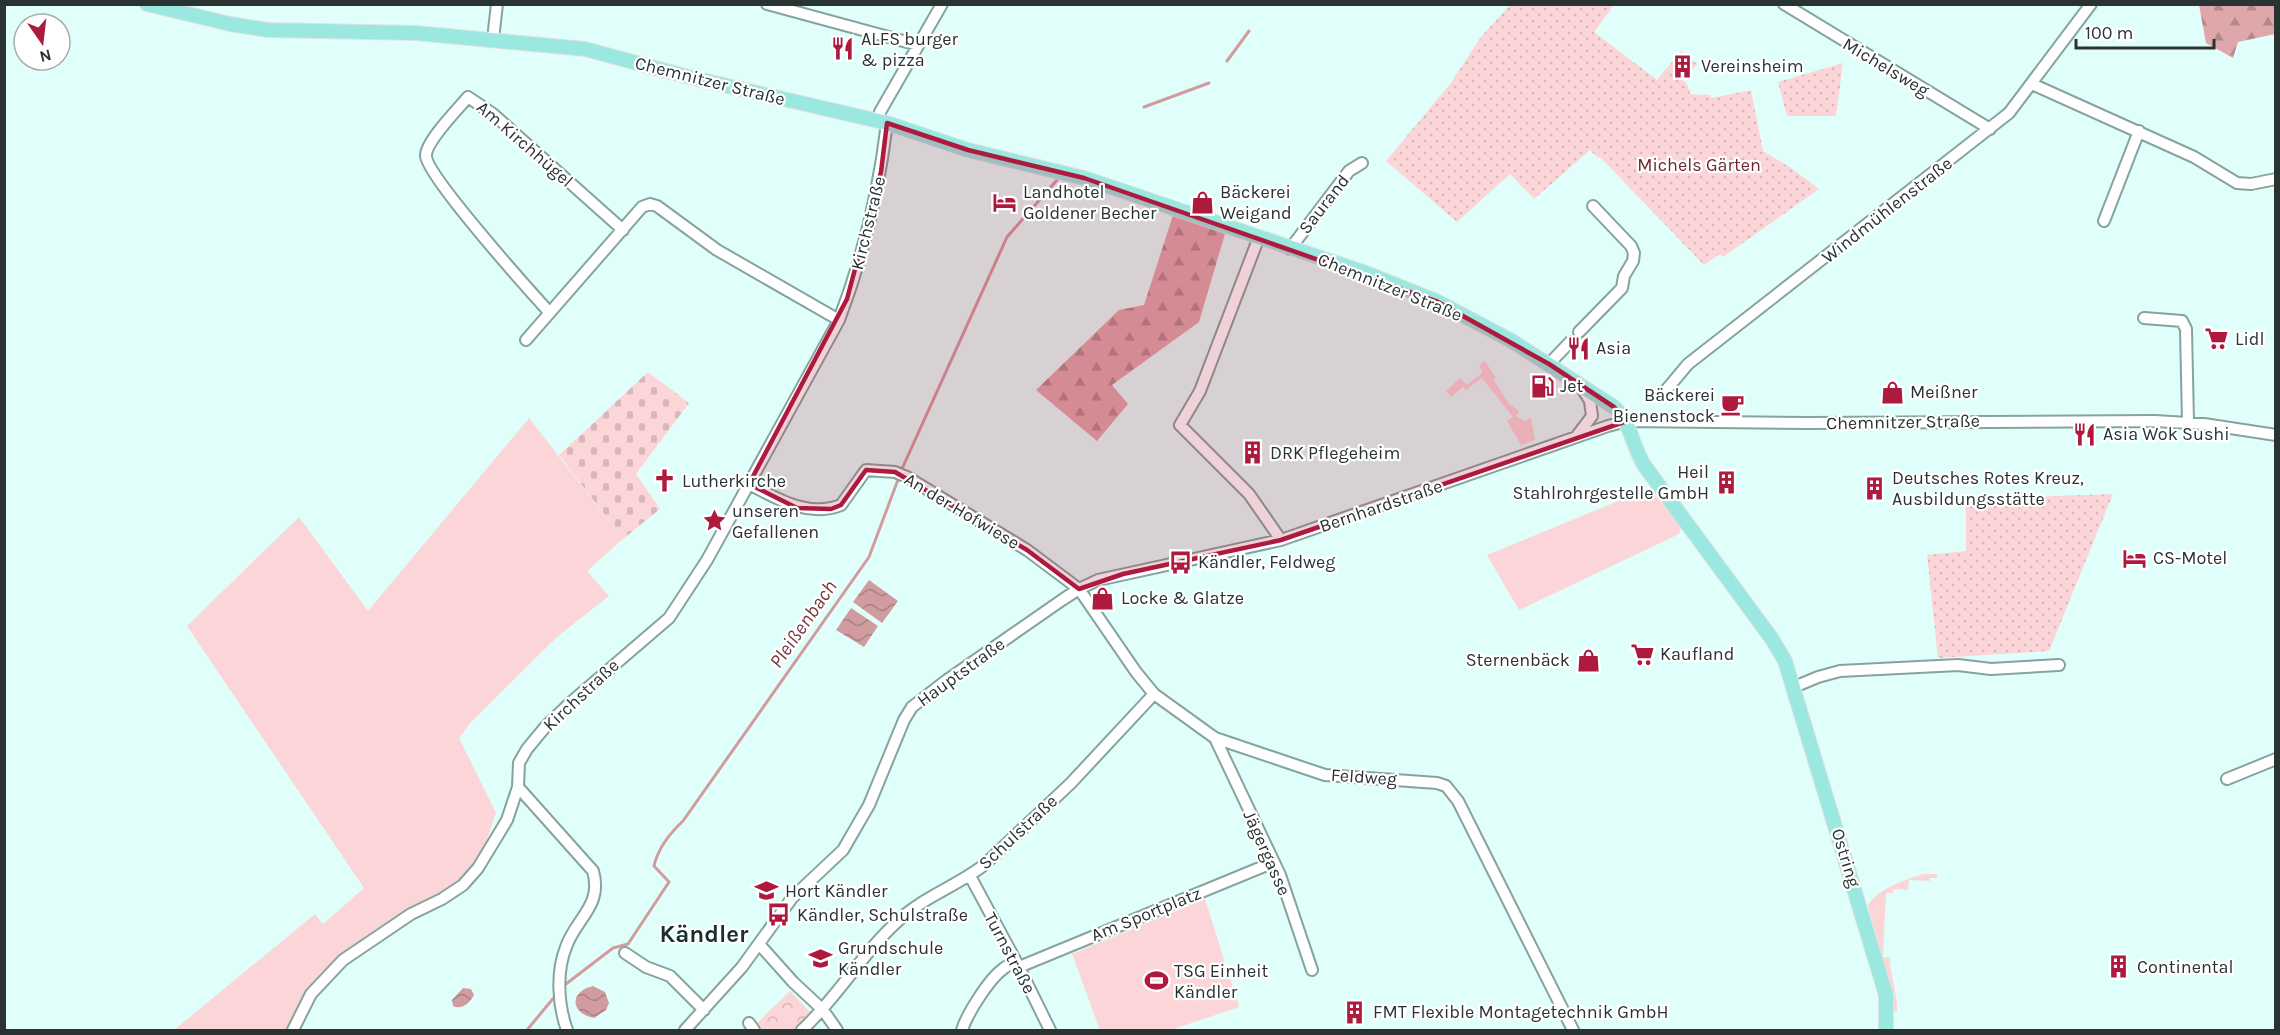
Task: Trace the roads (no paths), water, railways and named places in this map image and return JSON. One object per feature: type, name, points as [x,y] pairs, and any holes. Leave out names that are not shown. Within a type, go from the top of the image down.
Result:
[{"type":"main road","name":"Chemnitzer Straße","points":[[147,4],[230,24],[268,30],[368,31],[493,39],[585,49],[685,76],[883,122],[979,153],[1084,178],[1366,273],[1436,301],[1549,363],[1614,407],[1627,421]]},
{"type":"main road","name":"Ostring","points":[[1627,421],[1641,459],[1772,639],[1785,661],[1886,995],[1886,1030]]},
{"type":"street","points":[[493,39],[497,4]]},
{"type":"street","points":[[767,4],[918,45]]},
{"type":"street","name":"Kirchstraße","points":[[293,1030],[310,994],[344,960],[411,914],[463,885],[478,868],[507,820],[518,787],[519,763],[546,726],[669,618],[707,560],[839,320],[850,291],[881,172],[883,122],[880,112],[942,4]]},
{"type":"street","name":"Michelsweg","points":[[1784,4],[1990,129]]},
{"type":"street","name":"Windmühlenstraße","points":[[1662,395],[1689,364],[2009,113],[2091,4]]},
{"type":"street","points":[[2032,84],[2194,157],[2237,183],[2251,184],[2276,179]]},
{"type":"street","name":"Am Kirchhügel","points":[[549,312],[473,224],[429,168],[426,155],[430,144],[468,97],[493,114],[624,230]]},
{"type":"street","points":[[2103,221],[2139,131]]},
{"type":"street","name":"Saurand","points":[[1290,249],[1348,171],[1362,163]]},
{"type":"street","points":[[525,340],[642,207],[650,204],[657,206],[717,250],[839,320]]},
{"type":"street","points":[[1579,332],[1622,288],[1624,276],[1633,261],[1634,253],[1631,246],[1593,206]]},
{"type":"street","points":[[1258,237],[1200,391],[1180,425],[1249,494],[1281,540]]},
{"type":"street","points":[[2144,318],[2182,321],[2186,329],[2187,423]]},
{"type":"street","points":[[1549,363],[1570,342]]},
{"type":"street","points":[[1576,437],[1589,422],[1592,408],[1581,385]]},
{"type":"street","name":"Chemnitzer Straße","points":[[1627,421],[1821,423],[2087,420],[2187,423],[2276,435]]},
{"type":"street","name":"Bernhardstraße","points":[[1281,540],[1627,421]]},
{"type":"street","name":"An der Hofwiese","points":[[749,484],[797,508],[831,509],[841,505],[866,470],[896,472],[1027,550],[1079,589]]},
{"type":"street","name":"Hauptstraße","points":[[685,1030],[742,967],[792,898],[833,860],[854,833],[869,805],[904,720],[912,707],[946,680],[1079,589],[1098,580],[1281,540]]},
{"type":"street","name":"Feldweg","points":[[1079,589],[1136,672],[1154,694],[1215,738],[1325,775],[1424,781],[1446,786],[1458,801],[1573,1030]]},
{"type":"street","points":[[1794,687],[1818,676],[1840,671],[1958,665],[1991,669],[2059,665]]},
{"type":"street","name":"Schulstraße","points":[[802,1030],[824,1010],[898,920],[928,897],[970,876],[1071,783],[1154,694]]},
{"type":"street","name":"Jägergasse","points":[[1215,738],[1274,862],[1312,970]]},
{"type":"street","points":[[2228,779],[2276,759]]},
{"type":"street","points":[[518,787],[593,871],[597,883],[591,905],[566,946],[559,978],[567,1030]]},
{"type":"street","name":"Am Sportplatz","points":[[962,1030],[995,976],[1003,968],[1018,965],[1274,862]]},
{"type":"street","name":"Turnstraße","points":[[970,876],[1050,1030]]},
{"type":"street","points":[[759,944],[793,982],[824,1010],[837,1030]]},
{"type":"street","points":[[625,953],[646,967],[670,976],[704,1010]]},
{"type":"water","points":[[869,580],[898,601],[882,623],[853,602]]},
{"type":"water","points":[[851,608],[878,626],[864,647],[836,630]]},
{"type":"water","points":[[593,986],[605,992],[609,1003],[606,1010],[594,1018],[580,1012],[576,1002],[580,992]]},
{"type":"water","points":[[463,988],[471,989],[474,995],[465,1005],[453,1006],[452,1000]]},
{"type":"waterway","name":"Pleißenbach","points":[[1227,61],[1249,31]]},
{"type":"waterway","name":"Pleißenbach","points":[[1144,107],[1209,83]]},
{"type":"waterway","name":"Pleißenbach","points":[[901,471],[1007,237],[1057,180]]},
{"type":"waterway","name":"Pleißenbach","points":[[562,987],[613,948],[628,944],[669,882],[654,866],[661,847],[683,821],[869,557],[899,477]]},
{"type":"waterway","name":"Pleißenbach","points":[[527,1030],[556,995]]},
{"type":"place","name":"ALFS burger & pizza","points":[[843,49]]},
{"type":"place","name":"Vereinsheim","points":[[1683,66]]},
{"type":"place","name":"Landhotel Goldener Becher","points":[[1005,202]]},
{"type":"place","name":"Bäckerei Weigand","points":[[1202,202]]},
{"type":"place","name":"Lidl","points":[[2217,339]]},
{"type":"place","name":"Asia","points":[[1578,348]]},
{"type":"place","name":"Jet","points":[[1542,386]]},
{"type":"place","name":"Meißner","points":[[1892,392]]},
{"type":"place","name":"Bäckerei Bienenstock","points":[[1733,405]]},
{"type":"place","name":"Asia Wok Sushi","points":[[2085,434]]},
{"type":"place","name":"DRK Pflegeheim","points":[[1252,453]]},
{"type":"place","name":"Lutherkirche","points":[[664,481]]},
{"type":"place","name":"Heil Stahlrohrgestelle GmbH","points":[[1727,482]]},
{"type":"place","name":"Deutsches Rotes Kreuz, Ausbildungsstätte","points":[[1874,488]]},
{"type":"place","name":"unseren Gefallenen","points":[[714,521]]},
{"type":"place","name":"CS-Motel","points":[[2135,558]]},
{"type":"place","name":"Kändler, Feldweg","points":[[1180,562]]},
{"type":"place","name":"Locke & Glatze","points":[[1103,598]]},
{"type":"place","name":"Kaufland","points":[[1642,654]]},
{"type":"place","name":"Sternenbäck","points":[[1588,660]]},
{"type":"place","name":"Hort Kändler","points":[[767,891]]},
{"type":"place","name":"Kändler, Schulstraße","points":[[779,915]]},
{"type":"place","name":"Grundschule Kändler","points":[[820,958]]},
{"type":"place","name":"Continental","points":[[2119,967]]},
{"type":"place","name":"TSG Einheit Kändler","points":[[1156,981]]},
{"type":"place","name":"FMT Flexible Montagetechnik GmbH","points":[[1355,1012]]},
{"type":"district","name":"Kändler","points":[[704,934]]},
{"type":"park label","name":"Michels Gärten","points":[[1699,165]]}]
